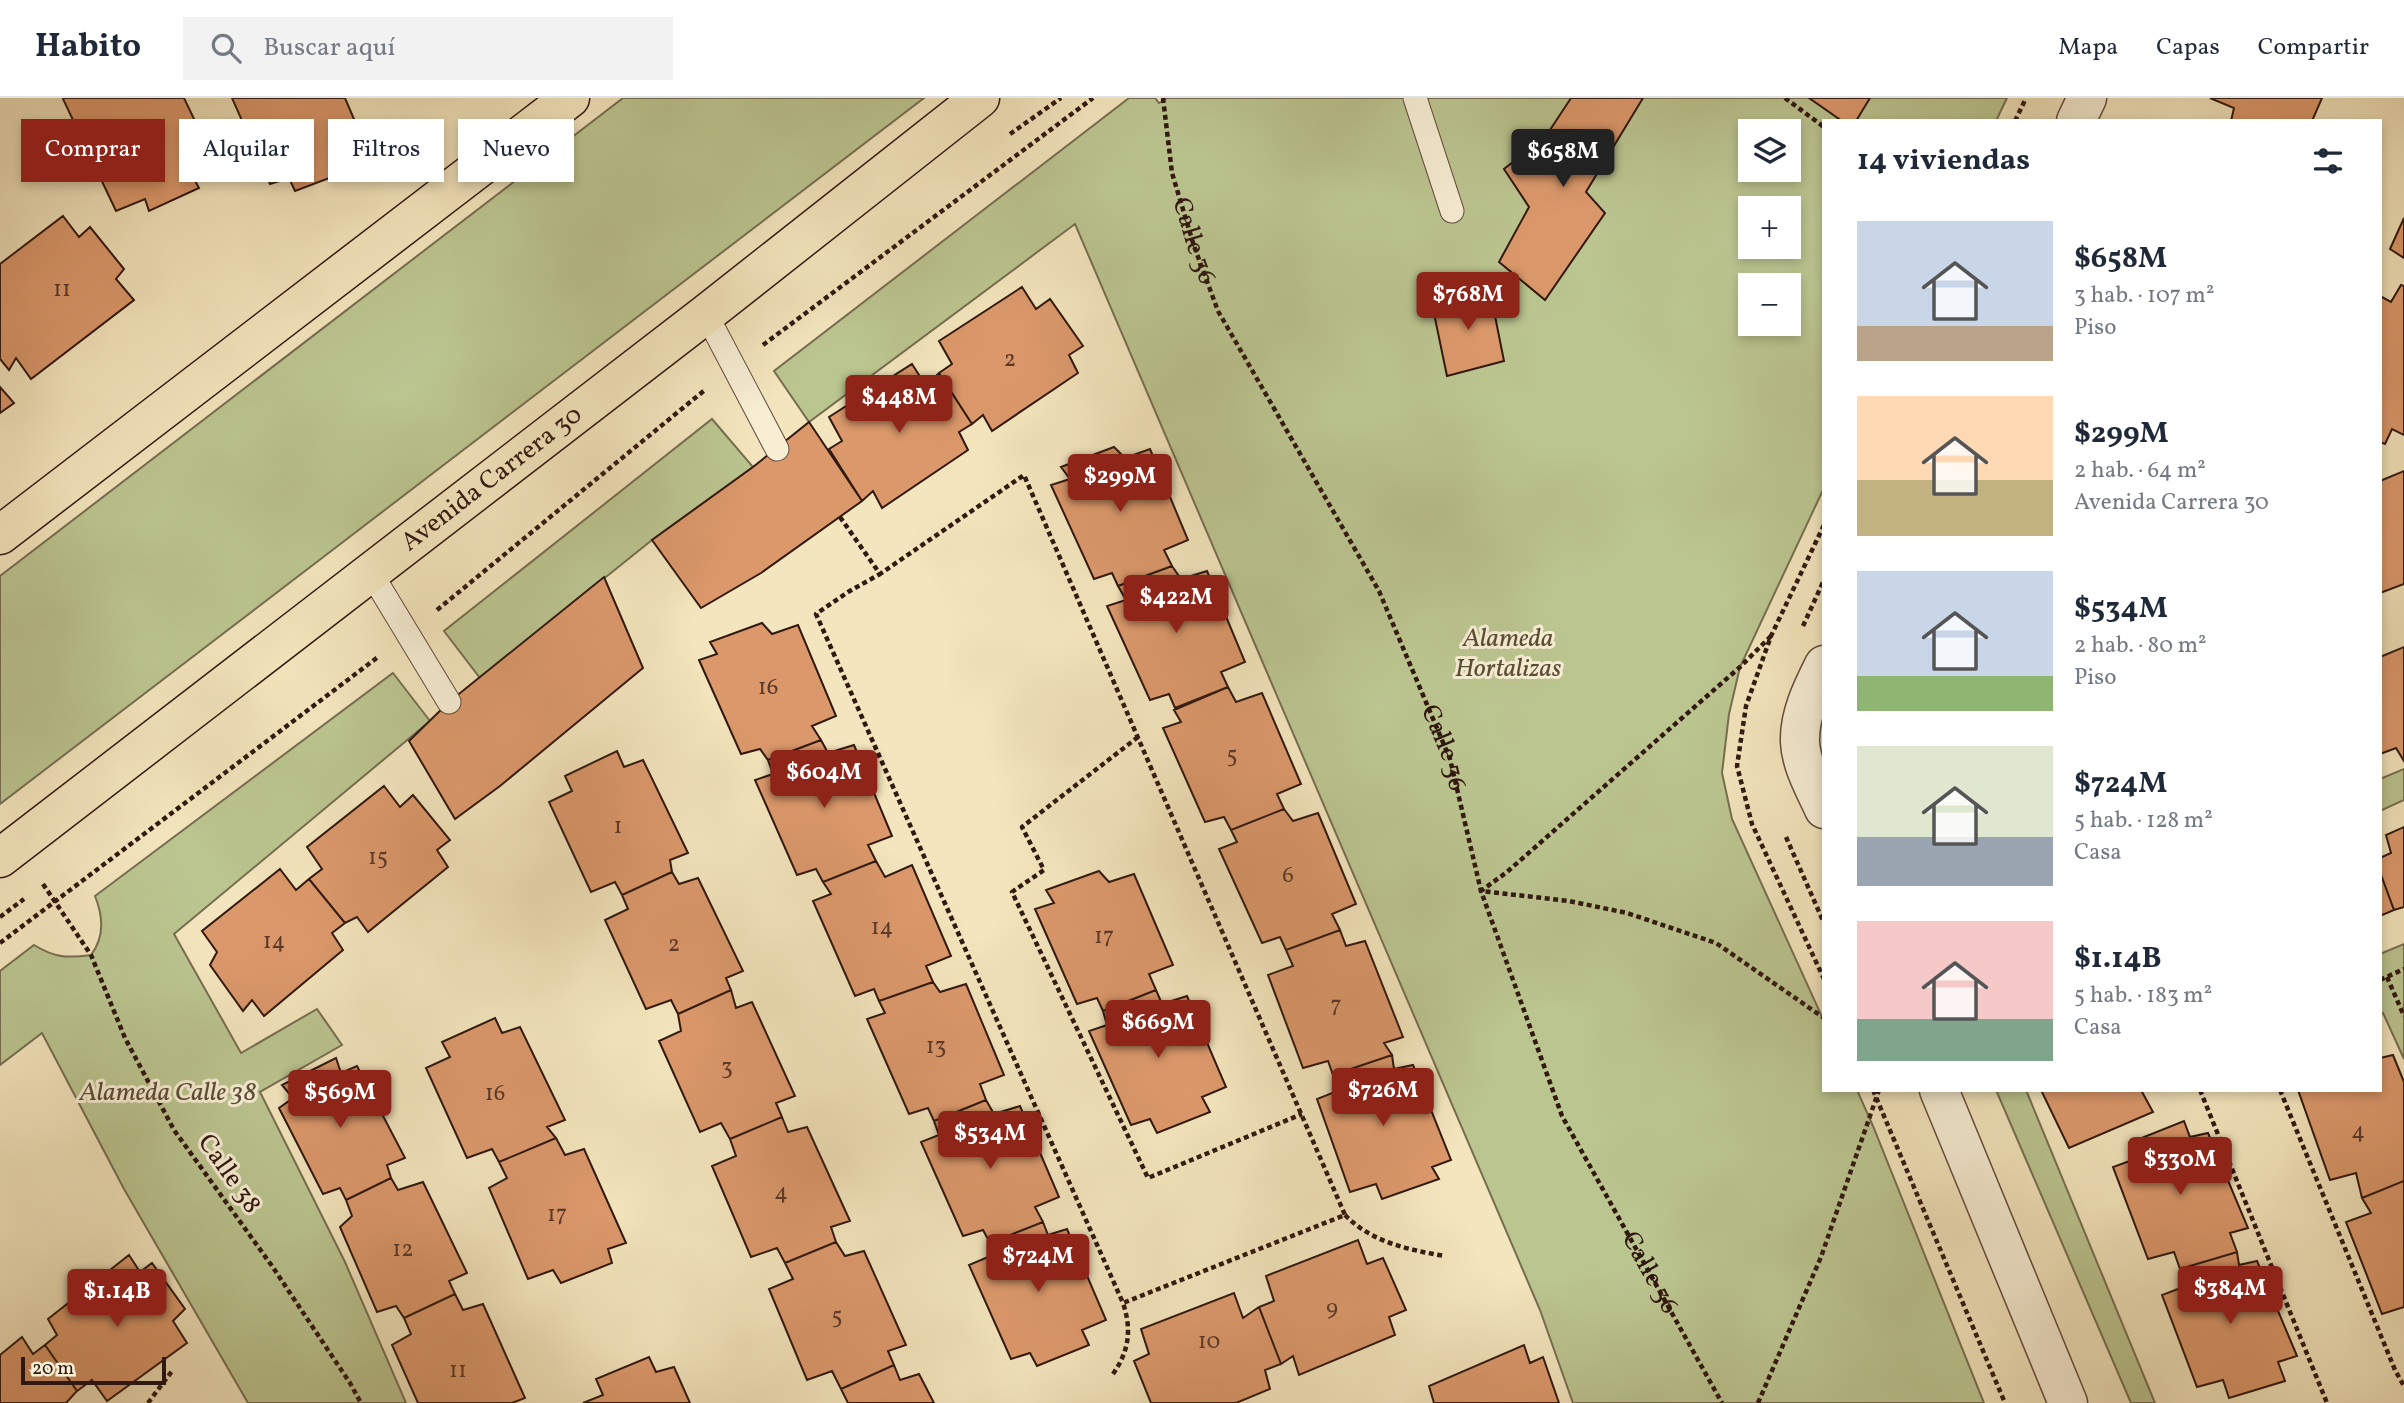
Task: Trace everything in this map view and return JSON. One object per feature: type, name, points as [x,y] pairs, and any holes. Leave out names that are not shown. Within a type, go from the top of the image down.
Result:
[{"type":"main road","points":[[0,535],[570,98]]},
{"type":"main road","name":"Avenida Carrera 30","points":[[0,858],[706,314],[980,98]]},
{"type":"street","points":[[2077,119],[2087,98]]},
{"type":"street","points":[[1822,670],[1802,719],[1800,743],[1804,761],[1822,804]]},
{"type":"street","points":[[1940,1092],[2068,1403]]},
{"type":"lane","points":[[1415,98],[1452,211]]},
{"type":"lane","points":[[706,314],[777,449]]},
{"type":"lane","points":[[371,573],[449,702]]},
{"type":"path","points":[[0,943],[408,634],[734,366],[1093,98]]},
{"type":"path","name":"Calle 36","points":[[1163,98],[1172,173],[1194,246],[1218,311],[1379,591],[1450,759],[1481,891],[1562,1116],[1722,1403]]},
{"type":"path","points":[[1785,98],[1822,126]]},
{"type":"path","points":[[2016,119],[2026,98]]},
{"type":"path","points":[[1113,1374],[1121,1362],[1128,1336],[1129,1321],[1123,1303],[816,614],[880,575],[1024,475],[1345,1215],[1356,1226],[1383,1241],[1445,1256]]},
{"type":"path","points":[[840,517],[880,575]]},
{"type":"path","points":[[1481,891],[1507,872],[1740,667],[1771,636]]},
{"type":"path","points":[[1138,737],[1022,827],[1044,870],[1012,892],[1148,1178],[1302,1114]]},
{"type":"path","name":"Calle 38","points":[[43,884],[91,955],[125,1038],[174,1130],[272,1266],[361,1403]]},
{"type":"path","points":[[1481,891],[1569,901],[1627,913],[1716,943],[1822,1016]]},
{"type":"path","points":[[2382,979],[2404,969]]},
{"type":"path","points":[[2387,977],[2404,1016]]},
{"type":"path","points":[[1874,1092],[2004,1403]]},
{"type":"path","points":[[1758,1403],[1821,1257],[1878,1092]]},
{"type":"path","points":[[2201,1092],[2327,1403]]},
{"type":"path","points":[[2281,1092],[2395,1370],[2404,1386]]},
{"type":"path","points":[[1123,1303],[1345,1215]]},
{"type":"path","points":[[148,1403],[172,1371]]},
{"type":"green space","points":[[623,98],[924,98],[0,804],[0,576],[514,182],[574,182],[574,136]]},
{"type":"green space","name":"Alameda Hortalizas","points":[[1129,98],[1155,98],[1159,103],[1167,98],[2007,98],[1997,119],[1822,119],[1822,492],[1740,667],[1729,714],[1722,773],[1732,819],[1822,1017],[1822,1092],[1858,1092],[1984,1403],[1573,1403],[1540,1310],[1075,224],[809,422],[774,371]]},
{"type":"green space","points":[[712,419],[753,467],[652,540],[480,678],[444,631]]},
{"type":"green space","name":"Alameda Calle 38","points":[[393,673],[430,721],[174,934],[241,1053],[317,1009],[342,1045],[260,1092],[345,1262],[406,1403],[248,1403],[124,1189],[42,1033],[0,1065],[0,971],[34,945],[61,956],[91,955],[101,934],[100,911],[95,896]]},
{"type":"green space","points":[[2404,769],[2404,800],[2382,810],[2382,778]]},
{"type":"green space","points":[[2404,944],[2404,1059],[2382,1013],[2382,953]]},
{"type":"green space","points":[[1997,1092],[2027,1092],[2155,1403],[2131,1403]]},
{"type":"building","points":[[184,98],[194,119],[179,119],[179,182],[196,182],[199,188],[149,211],[145,199],[116,211],[102,182],[165,182],[165,119],[72,119],[63,99]]},
{"type":"building","points":[[232,98],[345,98],[354,119],[328,119],[328,179],[295,191],[291,182],[314,182],[314,119],[241,119]]},
{"type":"building","points":[[1571,98],[1643,98],[1586,192],[1605,213],[1545,300],[1499,262],[1529,207],[1504,169],[1546,136]]},
{"type":"building","points":[[1809,98],[1870,98],[1857,119],[1839,119]]},
{"type":"building","points":[[2210,98],[2322,98],[2313,119],[2231,119],[2234,108]]},
{"type":"building","points":[[63,216],[79,237],[90,227],[124,269],[116,279],[134,300],[31,379],[16,358],[9,370],[0,359],[0,264]]},
{"type":"building","points":[[2404,218],[2404,258],[2390,249]]},
{"type":"building","points":[[2401,285],[2404,286],[2404,435],[2392,429],[2385,444],[2382,443],[2382,297],[2391,302]]},
{"type":"building","points":[[1489,286],[1504,361],[1447,376],[1432,304]]},
{"type":"building","points":[[1022,287],[1036,309],[1050,299],[1083,346],[1069,355],[1078,373],[992,431],[983,415],[972,424],[939,373],[952,364],[939,341]]},
{"type":"building","points":[[912,364],[926,386],[939,373],[972,424],[959,432],[968,450],[882,508],[873,491],[862,501],[829,449],[842,441],[829,417]]},
{"type":"building","points":[[0,387],[14,403],[0,413]]},
{"type":"building","points":[[809,422],[862,501],[761,573],[701,608],[652,540],[753,467]]},
{"type":"building","points":[[1114,447],[1125,458],[1150,449],[1188,540],[1164,550],[1172,566],[1118,586],[1112,573],[1094,579],[1051,485],[1070,479],[1061,467]]},
{"type":"building","points":[[2404,471],[2404,584],[2382,592],[2382,480]]},
{"type":"building","points":[[1172,566],[1181,579],[1207,571],[1245,662],[1221,672],[1228,687],[1175,708],[1169,694],[1150,700],[1107,606],[1126,600],[1118,586]]},
{"type":"building","points":[[604,577],[643,668],[500,786],[455,819],[409,741],[449,702]]},
{"type":"building","points":[[762,623],[772,634],[798,625],[836,716],[812,726],[821,740],[768,760],[760,749],[741,754],[699,660],[717,654],[710,642]]},
{"type":"building","points":[[2404,647],[2404,761],[2396,748],[2382,753],[2382,656]]},
{"type":"building","points":[[1228,687],[1236,702],[1262,693],[1301,784],[1277,794],[1284,809],[1231,830],[1224,817],[1205,822],[1163,728],[1181,722],[1174,710]]},
{"type":"building","points":[[821,740],[828,753],[854,745],[892,836],[868,845],[876,861],[823,882],[816,869],[797,875],[755,780],[773,774],[768,760]]},
{"type":"building","points":[[617,751],[624,767],[643,760],[688,853],[670,860],[672,872],[622,895],[615,882],[591,892],[549,802],[572,791],[565,776]]},
{"type":"building","points":[[384,786],[400,807],[413,795],[450,840],[437,850],[448,867],[368,932],[357,917],[345,923],[309,879],[322,869],[307,847]]},
{"type":"building","points":[[1284,809],[1293,821],[1318,813],[1356,904],[1332,914],[1340,930],[1286,950],[1280,937],[1262,943],[1219,849],[1237,842],[1231,830]]},
{"type":"building","points":[[2404,827],[2404,907],[2394,910],[2382,877],[2382,857],[2391,853],[2386,835]]},
{"type":"building","points":[[876,861],[885,877],[912,865],[951,956],[926,966],[933,982],[879,1001],[874,989],[855,996],[813,901],[831,894],[823,882]]},
{"type":"building","points":[[280,869],[296,890],[309,879],[345,923],[332,933],[343,950],[264,1016],[252,1000],[243,1011],[210,965],[217,952],[202,931]]},
{"type":"building","points":[[1099,871],[1109,882],[1134,874],[1173,965],[1149,974],[1156,990],[1103,1011],[1097,998],[1077,1004],[1035,909],[1054,903],[1046,890]]},
{"type":"building","points":[[672,872],[679,884],[698,878],[743,971],[726,978],[731,990],[678,1014],[671,1000],[646,1009],[605,920],[628,909],[622,895]]},
{"type":"building","points":[[2382,877],[2394,910],[2382,915]]},
{"type":"building","points":[[1340,930],[1346,946],[1365,941],[1403,1037],[1384,1043],[1392,1055],[1333,1075],[1328,1061],[1303,1068],[1268,975],[1293,966],[1286,950]]},
{"type":"building","points":[[933,982],[940,992],[966,984],[1004,1075],[980,1084],[986,1100],[934,1121],[928,1108],[909,1114],[867,1019],[885,1013],[879,1001]]},
{"type":"building","points":[[731,990],[736,1008],[752,1002],[795,1096],[776,1103],[782,1117],[730,1139],[721,1123],[700,1132],[659,1041],[681,1031],[678,1014]]},
{"type":"building","points":[[1156,990],[1162,1004],[1187,996],[1226,1087],[1202,1097],[1210,1112],[1157,1133],[1150,1119],[1131,1125],[1089,1031],[1107,1025],[1103,1011]]},
{"type":"building","points":[[495,1018],[502,1033],[520,1027],[565,1120],[547,1127],[556,1138],[499,1162],[492,1149],[467,1158],[426,1068],[450,1057],[442,1042]]},
{"type":"building","points":[[1392,1055],[1394,1069],[1413,1065],[1451,1160],[1432,1167],[1439,1179],[1382,1199],[1376,1184],[1350,1192],[1317,1099],[1340,1090],[1333,1075]]},
{"type":"building","points":[[2393,1055],[2404,1082],[2404,1181],[2362,1198],[2356,1173],[2330,1180],[2299,1092],[2382,1092],[2382,1058]]},
{"type":"building","points":[[336,1058],[341,1073],[357,1066],[405,1158],[387,1165],[391,1178],[346,1200],[340,1188],[323,1194],[279,1108],[293,1098],[282,1085]]},
{"type":"building","points":[[2042,1092],[2142,1092],[2153,1112],[2069,1148]]},
{"type":"building","points":[[986,1100],[994,1114],[1020,1106],[1059,1197],[1035,1207],[1043,1222],[990,1243],[983,1230],[963,1236],[921,1142],[939,1135],[934,1121]]},
{"type":"building","points":[[782,1117],[788,1132],[807,1127],[850,1221],[831,1227],[836,1242],[785,1263],[777,1248],[751,1257],[712,1166],[736,1156],[730,1139]]},
{"type":"building","points":[[2184,1121],[2190,1137],[2208,1133],[2248,1228],[2230,1233],[2237,1252],[2180,1269],[2174,1252],[2148,1259],[2113,1167],[2138,1158],[2129,1143]]},
{"type":"building","points":[[556,1138],[565,1155],[584,1149],[626,1243],[608,1249],[612,1263],[561,1283],[553,1270],[528,1279],[489,1188],[507,1178],[499,1162]]},
{"type":"building","points":[[391,1178],[398,1190],[423,1182],[467,1273],[449,1281],[455,1294],[404,1318],[396,1306],[377,1312],[340,1227],[352,1216],[346,1200]]},
{"type":"building","points":[[2404,1181],[2404,1307],[2382,1314],[2346,1222],[2371,1213],[2362,1198]]},
{"type":"building","points":[[1043,1222],[1048,1235],[1067,1229],[1106,1320],[1082,1330],[1089,1345],[1037,1366],[1030,1353],[1011,1359],[969,1265],[993,1255],[990,1243]]},
{"type":"building","points":[[1358,1240],[1367,1264],[1383,1258],[1406,1310],[1389,1317],[1395,1335],[1299,1375],[1293,1356],[1281,1364],[1259,1307],[1274,1301],[1266,1276]]},
{"type":"building","points":[[836,1242],[845,1256],[864,1251],[906,1345],[888,1351],[894,1365],[841,1389],[832,1371],[807,1380],[769,1289],[793,1279],[785,1263]]},
{"type":"building","points":[[2237,1252],[2239,1265],[2257,1261],[2297,1356],[2278,1362],[2285,1381],[2229,1398],[2223,1380],[2197,1387],[2162,1295],[2186,1286],[2180,1269]]},
{"type":"building","points":[[129,1255],[140,1272],[152,1263],[185,1309],[173,1321],[187,1343],[107,1401],[92,1380],[77,1391],[45,1345],[57,1335],[48,1319]]},
{"type":"building","points":[[1234,1293],[1243,1318],[1259,1307],[1281,1364],[1265,1370],[1270,1389],[1236,1403],[1151,1403],[1134,1361],[1149,1354],[1141,1329]]},
{"type":"building","points":[[455,1294],[463,1310],[483,1304],[525,1398],[512,1403],[418,1403],[392,1345],[411,1334],[404,1318]]},
{"type":"building","points":[[22,1337],[33,1354],[45,1345],[77,1391],[66,1403],[0,1403],[0,1355]]},
{"type":"building","points":[[1524,1345],[1530,1363],[1543,1357],[1559,1403],[1434,1403],[1429,1386]]},
{"type":"building","points":[[649,1357],[656,1372],[674,1367],[690,1403],[583,1403],[603,1395],[596,1379]]},
{"type":"building","points":[[894,1365],[900,1380],[919,1374],[934,1403],[848,1403],[841,1389]]}]
